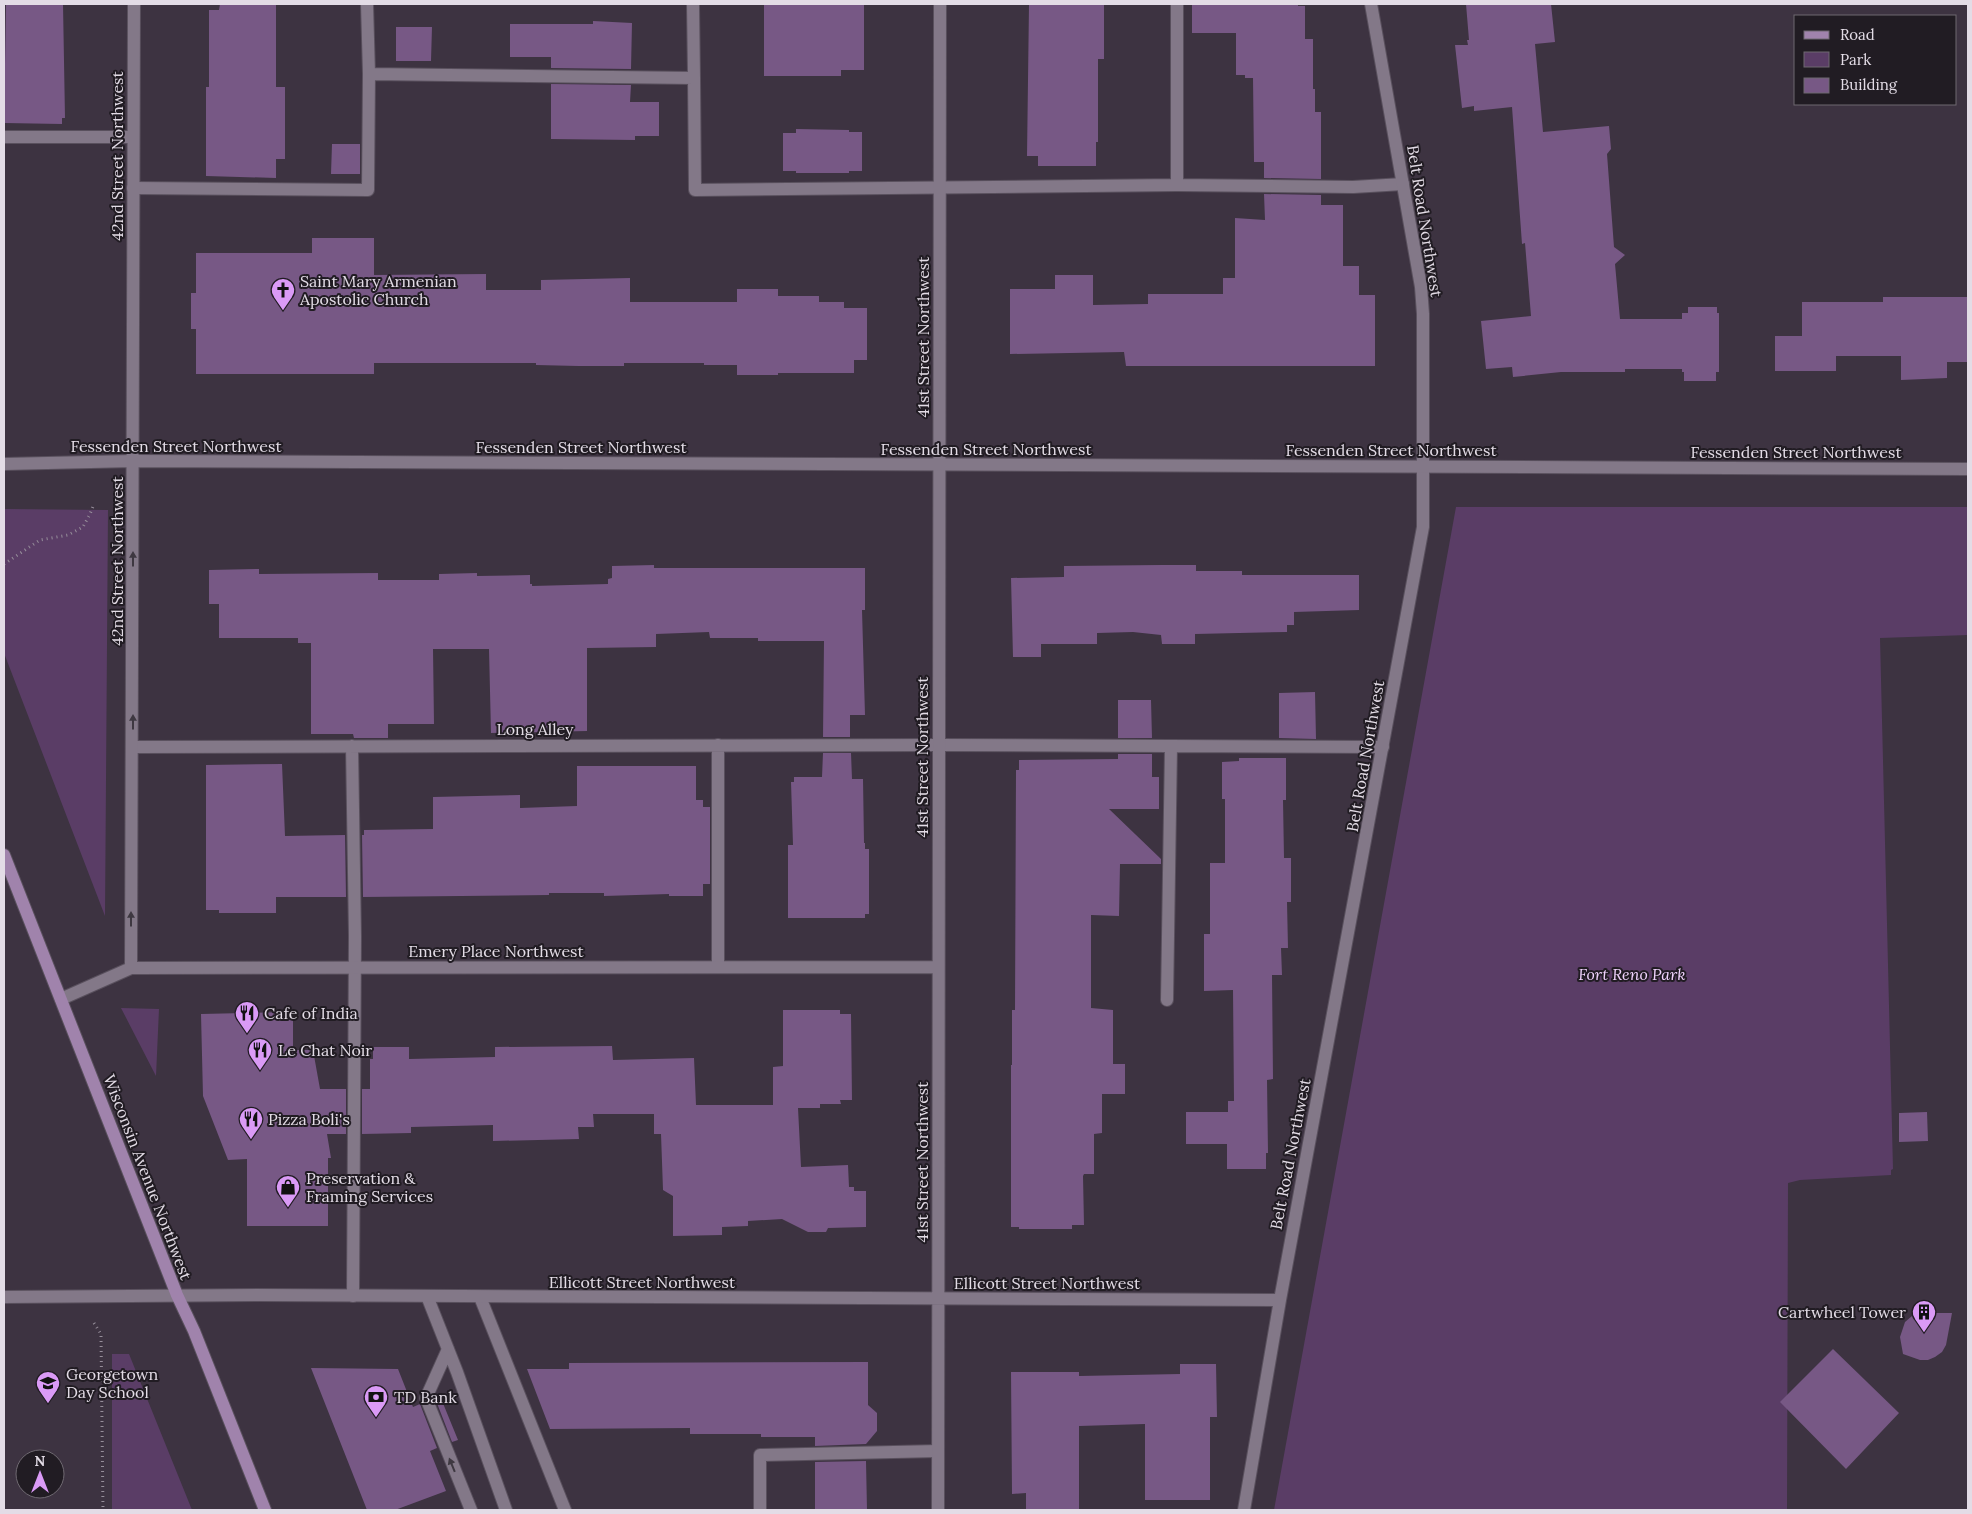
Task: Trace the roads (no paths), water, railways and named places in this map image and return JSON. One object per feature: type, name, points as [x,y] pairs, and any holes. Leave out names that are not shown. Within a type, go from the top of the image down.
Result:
[{"type":"main road","name":"Wisconsin Avenue Northwest","points":[[4,855],[177,1295],[194,1331],[265,1510]]},
{"type":"street","name":"42nd Street Northwest","points":[[131,968],[134,4]]},
{"type":"street","points":[[133,188],[368,190],[369,74],[367,4]]},
{"type":"street","points":[[694,4],[695,190],[1177,186],[1352,187],[1403,184]]},
{"type":"street","name":"41st Street Northwest","points":[[938,1510],[940,4]]},
{"type":"street","points":[[1177,4],[1177,186]]},
{"type":"street","name":"Belt Road Northwest","points":[[1244,1510],[1280,1300],[1423,527],[1423,314],[1421,287],[1371,4]]},
{"type":"street","points":[[369,74],[694,78]]},
{"type":"street","points":[[4,137],[133,137]]},
{"type":"street","name":"Fessenden Street Northwest","points":[[4,464],[133,461],[1968,469]]},
{"type":"street","name":"Long Alley","points":[[133,747],[938,744],[1383,747]]},
{"type":"street","points":[[718,745],[718,967]]},
{"type":"street","points":[[352,746],[355,967],[353,1296]]},
{"type":"street","points":[[1167,1000],[1171,746]]},
{"type":"street","name":"Emery Place Northwest","points":[[61,999],[131,968],[938,967]]},
{"type":"street","name":"Ellicott Street Northwest","points":[[4,1297],[177,1295],[1280,1300]]},
{"type":"street","points":[[427,1296],[448,1348],[506,1510]]},
{"type":"street","points":[[480,1297],[565,1510]]},
{"type":"street","points":[[448,1348],[426,1398],[471,1510]]},
{"type":"street","points":[[760,1510],[760,1454],[938,1451]]},
{"type":"place","name":"Saint Mary Armenian Apostolic Church","points":[[283,311]]},
{"type":"place","name":"Cafe of India","points":[[247,1034]]},
{"type":"place","name":"Le Chat Noir","points":[[260,1071]]},
{"type":"place","name":"Pizza Boli's","points":[[251,1140]]},
{"type":"place","name":"Preservation & Framing Services","points":[[288,1208]]},
{"type":"place","name":"Cartwheel Tower","points":[[1924,1333]]},
{"type":"place","name":"Georgetown Day School","points":[[48,1404]]},
{"type":"place","name":"TD Bank","points":[[376,1418]]},
{"type":"park label","name":"Fort Reno Park","points":[[1632,974]]}]
